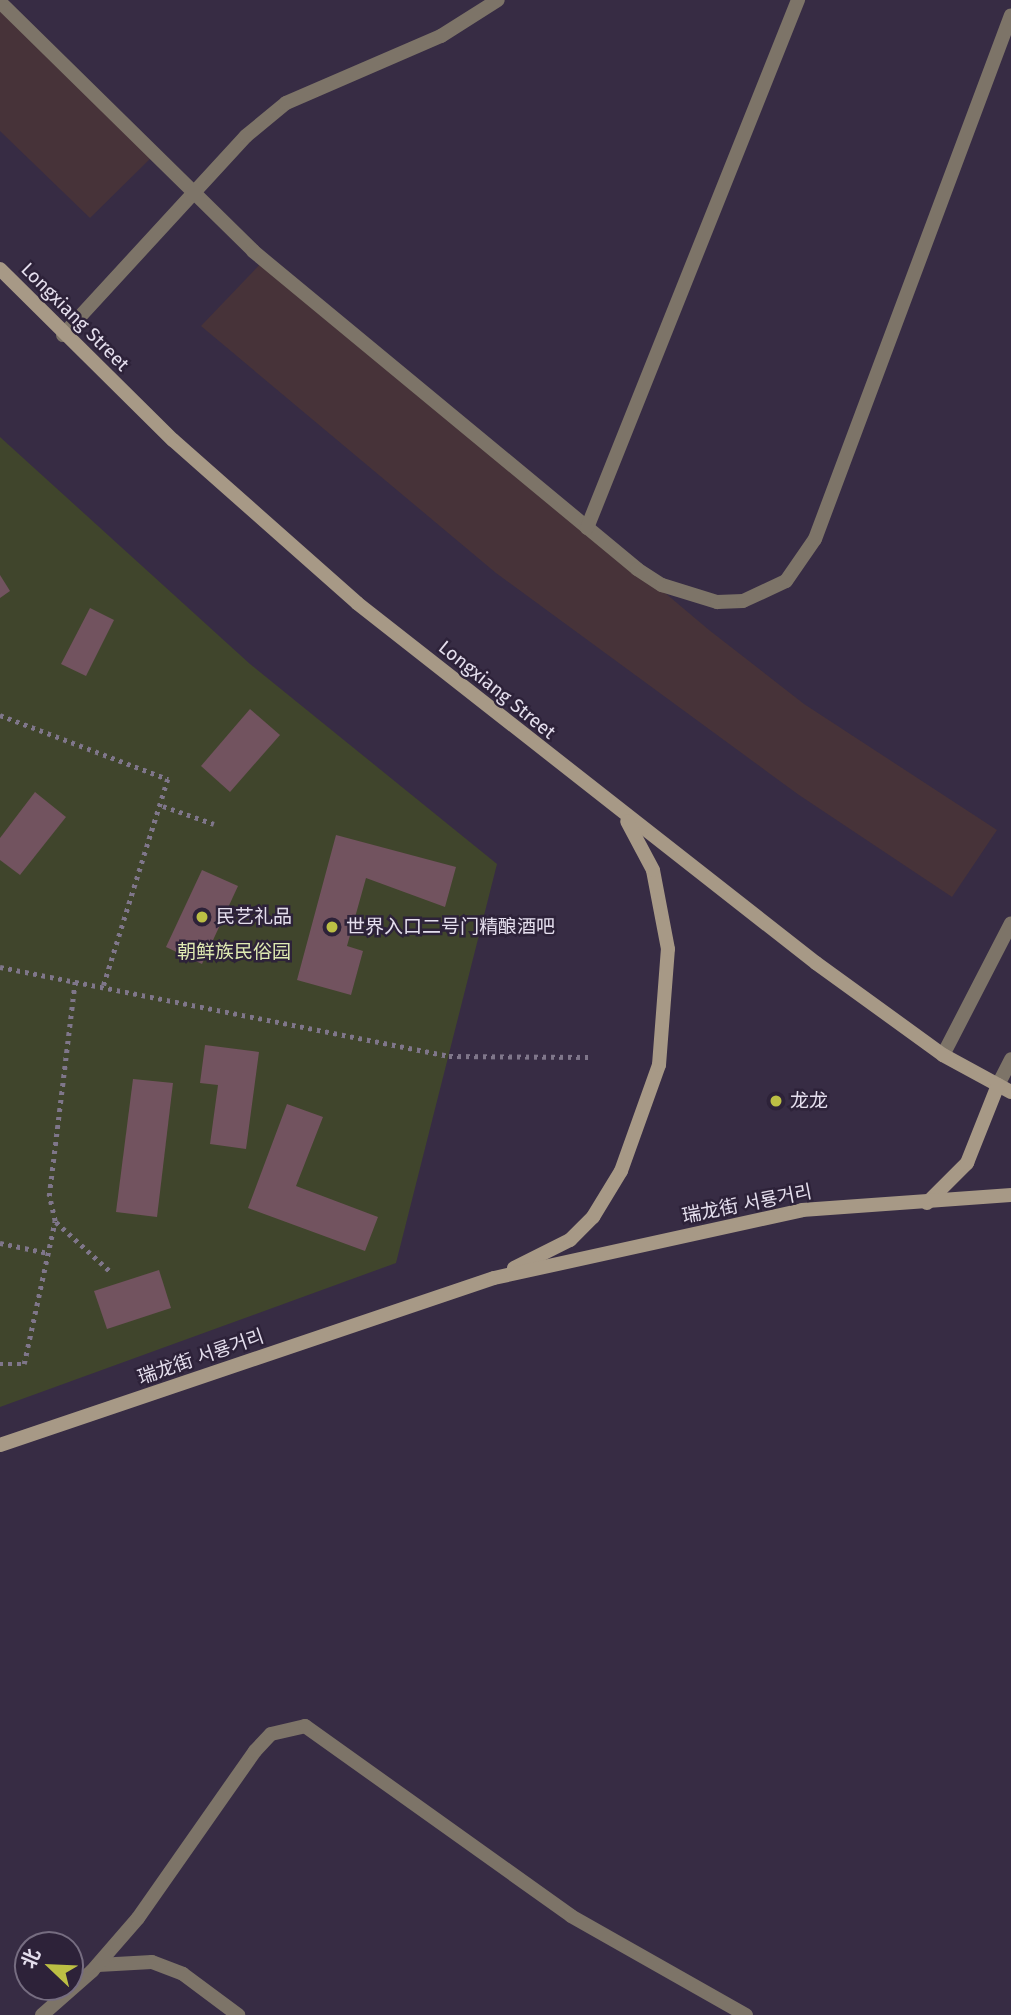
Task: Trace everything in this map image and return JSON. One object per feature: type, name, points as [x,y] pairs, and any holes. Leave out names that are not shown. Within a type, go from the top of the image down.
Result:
[{"type":"street","points":[[63,335],[195,194],[286,103],[441,36],[498,0]]},
{"type":"street","points":[[587,528],[798,0]]},
{"type":"street","points":[[0,2],[253,251],[587,528],[662,585],[696,596],[743,601],[786,581],[815,539],[1011,15]]},
{"type":"street","name":"Longxiang Street","points":[[0,269],[63,335],[357,603],[620,809],[943,1055],[1005,1089]]},
{"type":"street","name":"瑞龙街 서룡거리","points":[[494,1278],[570,1240],[593,1217],[621,1171],[659,1065],[670,986],[661,901],[653,870],[620,809]]},
{"type":"street","points":[[943,1055],[1011,923]]},
{"type":"street","points":[[927,1203],[967,1163],[1005,1089],[1011,1059]]},
{"type":"street","name":"瑞龙街 서룡거리","points":[[0,1445],[494,1278],[802,1210],[1011,1195]]},
{"type":"street","points":[[42,2015],[98,1965],[255,1751],[271,1734],[305,1726],[571,1916],[746,2015]]},
{"type":"street","points":[[98,1965],[152,1962],[183,1974],[238,2015]]},
{"type":"path","points":[[0,715],[169,779],[163,806],[104,985]]},
{"type":"path","points":[[163,806],[214,824]]},
{"type":"path","points":[[0,967],[104,985],[449,1055],[588,1057]]},
{"type":"path","points":[[0,1364],[24,1364],[55,1221],[49,1196],[75,981]]},
{"type":"path","points":[[55,1221],[112,1273]]},
{"type":"path","points":[[0,1243],[48,1253]]},
{"type":"shaded area","points":[[0,3],[155,154],[90,218],[0,131]]},
{"type":"shaded area","points":[[267,257],[709,630],[804,704],[997,830],[952,897],[799,795],[496,573],[201,326]]},
{"type":"green space","name":"朝鲜族民俗园","points":[[0,437],[250,664],[497,864],[396,1263],[0,1407]]},
{"type":"building","points":[[0,575],[10,591],[0,598]]},
{"type":"building","points":[[90,608],[114,620],[86,676],[61,664]]},
{"type":"building","points":[[250,709],[280,735],[230,792],[201,766]]},
{"type":"building","points":[[35,792],[66,817],[20,875],[0,860],[0,838]]},
{"type":"building","name":"世界入口二号门精酿酒吧","points":[[336,835],[456,867],[445,907],[366,878],[347,946],[363,951],[351,995],[297,980]]},
{"type":"building","name":"民艺礼品","points":[[202,870],[238,886],[202,964],[166,947]]},
{"type":"building","points":[[205,1045],[259,1052],[246,1149],[210,1144],[218,1085],[200,1083]]},
{"type":"building","points":[[133,1079],[173,1083],[157,1217],[116,1212]]},
{"type":"building","points":[[287,1104],[323,1117],[296,1186],[378,1217],[365,1251],[248,1208]]},
{"type":"building","points":[[159,1270],[171,1308],[107,1329],[94,1291]]},
{"type":"place","name":"民艺礼品","points":[[202,917]]},
{"type":"place","name":"世界入口二号门精酿酒吧","points":[[332,927]]},
{"type":"place","name":"龙龙","points":[[776,1101]]}]
